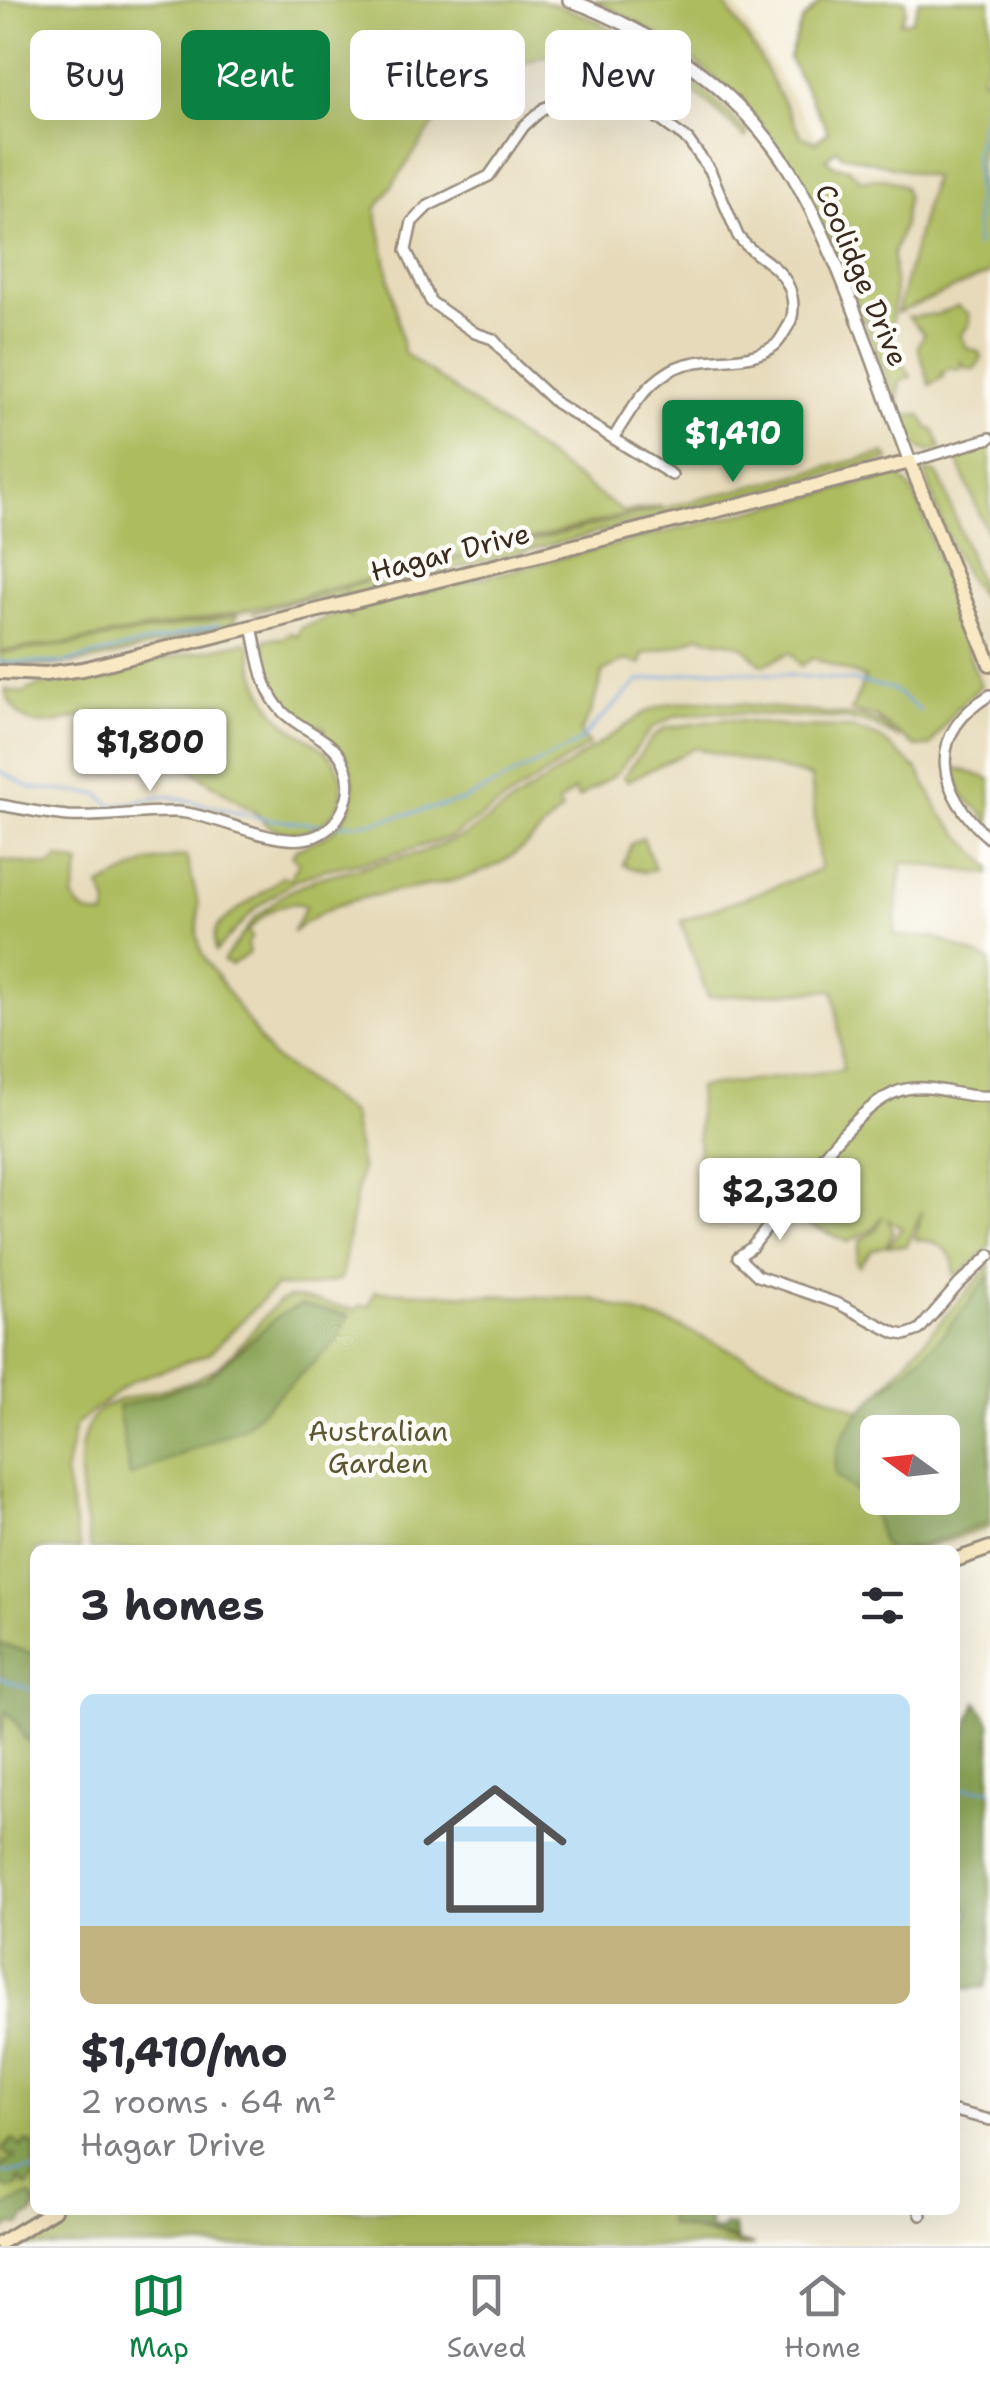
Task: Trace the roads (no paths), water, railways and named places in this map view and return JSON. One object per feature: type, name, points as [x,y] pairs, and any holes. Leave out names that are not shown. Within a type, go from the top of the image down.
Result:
[{"type":"main road","name":"Hagar Drive","points":[[0,672],[70,672],[910,462]]},
{"type":"main road","name":"Coolidge Drive","points":[[910,462],[990,664]]},
{"type":"main road","points":[[960,1558],[990,1548]]},
{"type":"main road","points":[[0,2243],[46,2215]]},
{"type":"street","name":"Coolidge Drive","points":[[569,0],[626,25],[688,64],[733,103],[788,169],[843,286],[910,462]]},
{"type":"street","points":[[614,437],[651,385],[671,370],[718,359],[745,358],[774,346],[792,321],[792,304],[790,288],[776,266],[744,245],[738,236],[710,170],[688,140],[652,114],[592,93],[544,108],[524,126],[489,176],[428,206],[412,222],[406,250],[431,302],[475,333],[493,338],[515,365],[556,402],[672,475]]},
{"type":"street","points":[[910,462],[990,438]]},
{"type":"street","points":[[0,805],[68,816],[201,814],[290,842],[325,830],[336,822],[348,796],[346,766],[330,744],[282,712],[264,680],[252,627]]},
{"type":"street","points":[[990,695],[963,714],[954,726],[944,760],[963,812],[990,840]]},
{"type":"street","points":[[990,1096],[916,1087],[884,1096],[852,1126],[752,1247],[738,1257],[758,1276],[821,1297],[905,1335],[919,1330],[990,1256]]},
{"type":"street","points":[[960,2112],[990,2120]]},
{"type":"waterway","points":[[976,247],[975,154],[990,76]]},
{"type":"waterway","points":[[0,662],[63,663],[219,625]]},
{"type":"waterway","points":[[338,825],[374,822],[462,801],[576,744],[639,681],[713,669],[854,681],[892,689],[920,711]]},
{"type":"waterway","points":[[0,771],[31,788],[99,794],[112,806],[168,796],[265,819],[325,825]]},
{"type":"waterway","points":[[0,1678],[30,1689]]},
{"type":"waterway","points":[[960,1788],[990,1789]]},
{"type":"waterway","points":[[0,2173],[30,2170]]},
{"type":"park label","name":"Australian Garden","points":[[378,1447]]}]
